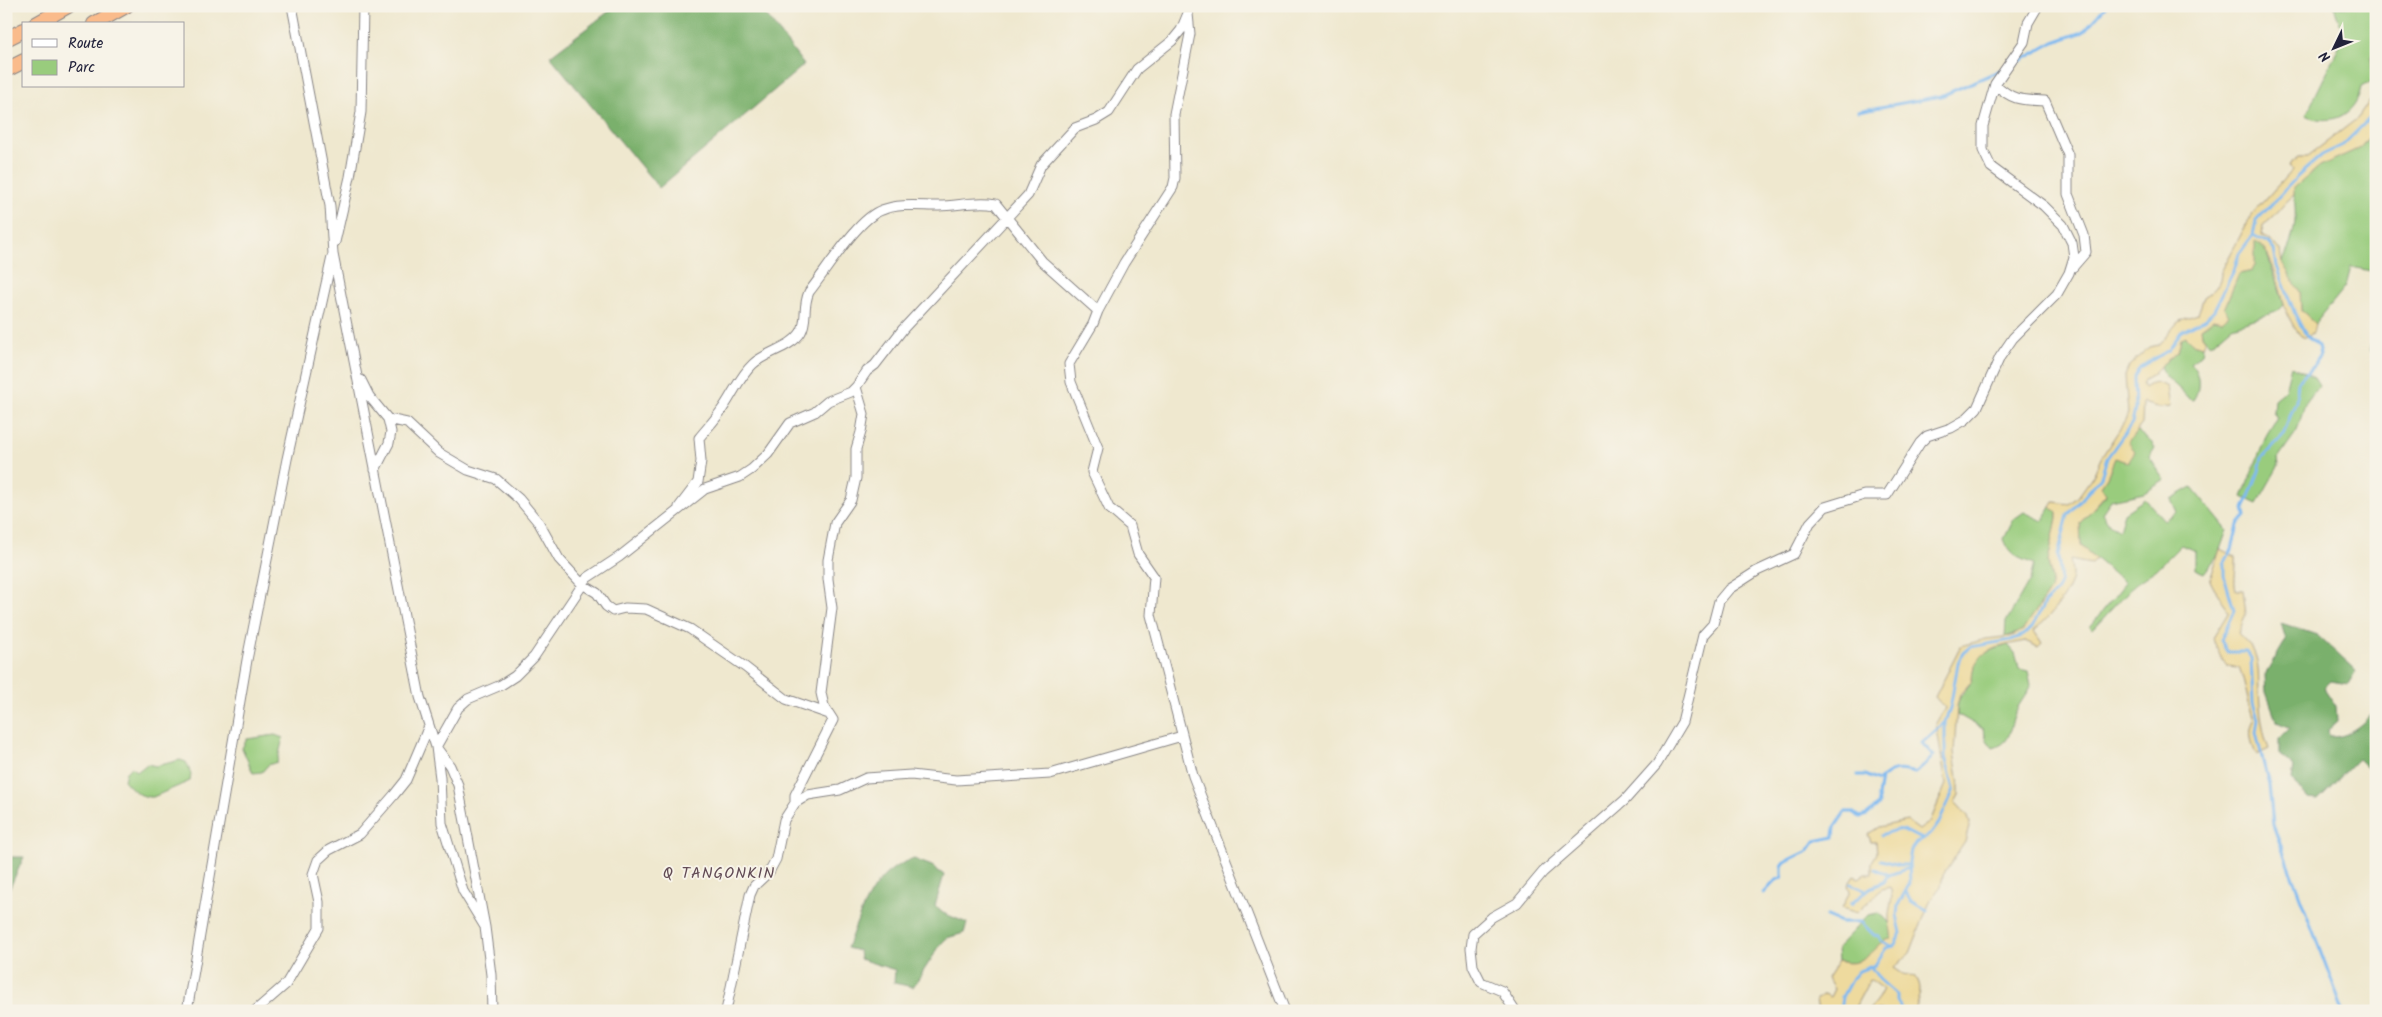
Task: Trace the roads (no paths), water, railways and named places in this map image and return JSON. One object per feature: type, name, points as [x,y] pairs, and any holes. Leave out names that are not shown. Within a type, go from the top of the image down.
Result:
[{"type":"highway","points":[[40,22],[68,6]]},
{"type":"highway","points":[[98,22],[126,6]]},
{"type":"highway","points":[[6,40],[22,31]]},
{"type":"highway","points":[[6,70],[22,62]]},
{"type":"street","points":[[292,6],[330,206],[333,254],[354,363],[420,697],[436,748],[440,778],[442,823],[447,846],[463,891],[485,927]]},
{"type":"street","points":[[188,1011],[247,660],[287,459],[350,177],[361,112],[363,6]]},
{"type":"street","points":[[2038,6],[2028,23],[2024,42],[1996,84],[1983,126],[1983,150],[1991,167],[2044,206],[2063,225],[2072,243],[2074,257],[2069,273]]},
{"type":"street","points":[[436,748],[446,727],[468,699],[508,681],[534,657],[587,578],[619,557],[705,489],[740,477],[768,454],[790,423],[815,412],[828,401],[851,392],[903,329],[925,308],[1028,195],[1041,165],[1075,128],[1096,120],[1109,112],[1137,69],[1172,41],[1181,30],[1190,9]]},
{"type":"street","points":[[1190,9],[1190,34],[1174,114],[1175,178],[1173,187],[1124,263],[1093,324],[1069,364],[1071,382],[1098,448],[1092,472],[1108,508],[1130,526],[1138,554],[1154,577],[1151,615],[1193,776],[1285,1011]]},
{"type":"street","points":[[1515,1011],[1502,992],[1481,982],[1473,966],[1471,948],[1473,934],[1486,921],[1517,902],[1543,872],[1625,800],[1656,764],[1682,722],[1699,651],[1704,636],[1713,624],[1718,600],[1729,589],[1757,571],[1794,554],[1801,544],[1810,523],[1825,507],[1864,495],[1887,495],[1920,443],[1928,436],[1951,428],[1966,420],[1977,408],[2000,357],[2013,338],[2057,294],[2069,273],[2086,252],[2084,235],[2068,194],[2068,155],[2045,101],[2018,100],[2006,94],[1996,84]]},
{"type":"street","points":[[679,508],[698,482],[701,461],[699,438],[722,410],[744,373],[754,363],[800,334],[805,324],[804,302],[809,292],[862,222],[881,210],[906,205],[946,206],[987,202],[996,204],[1042,261],[1098,311]]},
{"type":"street","points":[[354,363],[369,396],[388,419],[391,432],[389,443],[375,470]]},
{"type":"street","points":[[795,803],[795,795],[831,728],[833,720],[824,706],[821,693],[832,608],[828,579],[828,560],[835,523],[851,500],[856,478],[856,449],[862,432],[864,414],[856,387]]},
{"type":"street","points":[[388,419],[407,423],[439,453],[468,470],[496,479],[519,499],[539,523],[559,559],[582,584],[597,593],[613,611],[625,608],[646,609],[690,629],[786,699],[829,714]]},
{"type":"street","points":[[255,1011],[286,984],[319,928],[319,902],[313,874],[318,860],[329,850],[360,834],[394,795],[406,780],[429,726]]},
{"type":"street","points":[[726,1011],[750,895],[754,886],[769,872],[776,859],[784,820],[795,803],[808,795],[840,790],[866,778],[911,775],[956,780],[1050,774],[1182,736]]},
{"type":"street","points":[[436,748],[450,766],[458,786],[467,843],[475,872],[485,927],[491,975],[492,1011]]},
{"type":"waterway","points":[[2011,66],[2054,42],[2083,32],[2106,6]]},
{"type":"waterway","points":[[1858,111],[1941,96],[2001,70]]},
{"type":"waterway","points":[[1840,1011],[1842,997],[1851,980],[1859,971],[1875,965],[1886,948],[1894,946],[1901,933],[1897,915],[1898,905],[1910,883],[1909,862],[1911,850],[1916,843],[1931,834],[1939,823],[1954,789],[1945,757],[1945,722],[1950,709],[1958,663],[1963,653],[1970,647],[2011,640],[2024,635],[2032,627],[2044,604],[2057,591],[2061,581],[2058,555],[2068,515],[2101,477],[2107,458],[2132,423],[2135,409],[2134,377],[2140,367],[2169,350],[2181,332],[2206,318],[2214,310],[2234,270],[2239,254],[2253,235],[2256,221],[2298,176],[2322,155],[2343,145],[2376,112]]},
{"type":"waterway","points":[[2253,235],[2268,243],[2274,250],[2277,266],[2295,314],[2304,332],[2318,347],[2320,355],[2315,364],[2298,382],[2296,401],[2283,435],[2262,458],[2244,509],[2246,516],[2238,525],[2232,549],[2224,564],[2224,575],[2234,610],[2221,640],[2227,652],[2247,652],[2251,658],[2253,703],[2258,719],[2256,733],[2269,785],[2273,825],[2343,1011]]},
{"type":"waterway","points":[[1857,775],[1865,775],[1878,781],[1895,771],[1904,770],[1915,773],[1934,756],[1922,743],[1945,722]]},
{"type":"waterway","points":[[1764,893],[1775,881],[1782,877],[1782,866],[1785,862],[1808,851],[1815,841],[1834,837],[1835,827],[1845,812],[1852,812],[1860,817],[1867,815],[1879,805],[1878,796],[1881,778]]},
{"type":"waterway","points":[[1881,835],[1904,830],[1923,839]]},
{"type":"waterway","points":[[1881,860],[1900,865],[1909,865]]},
{"type":"waterway","points":[[1851,904],[1870,888],[1884,882],[1889,875],[1909,868]]},
{"type":"waterway","points":[[1875,869],[1889,875]]},
{"type":"waterway","points":[[1851,884],[1866,891]]},
{"type":"waterway","points":[[1906,892],[1911,901],[1927,911]]},
{"type":"waterway","points":[[1827,916],[1841,922],[1861,922],[1874,935],[1879,936],[1881,941],[1892,946]]},
{"type":"waterway","points":[[1871,967],[1879,979],[1897,995],[1902,1011]]},
{"type":"district","name":"Q TANGONKIN","points":[[719,872]]}]
